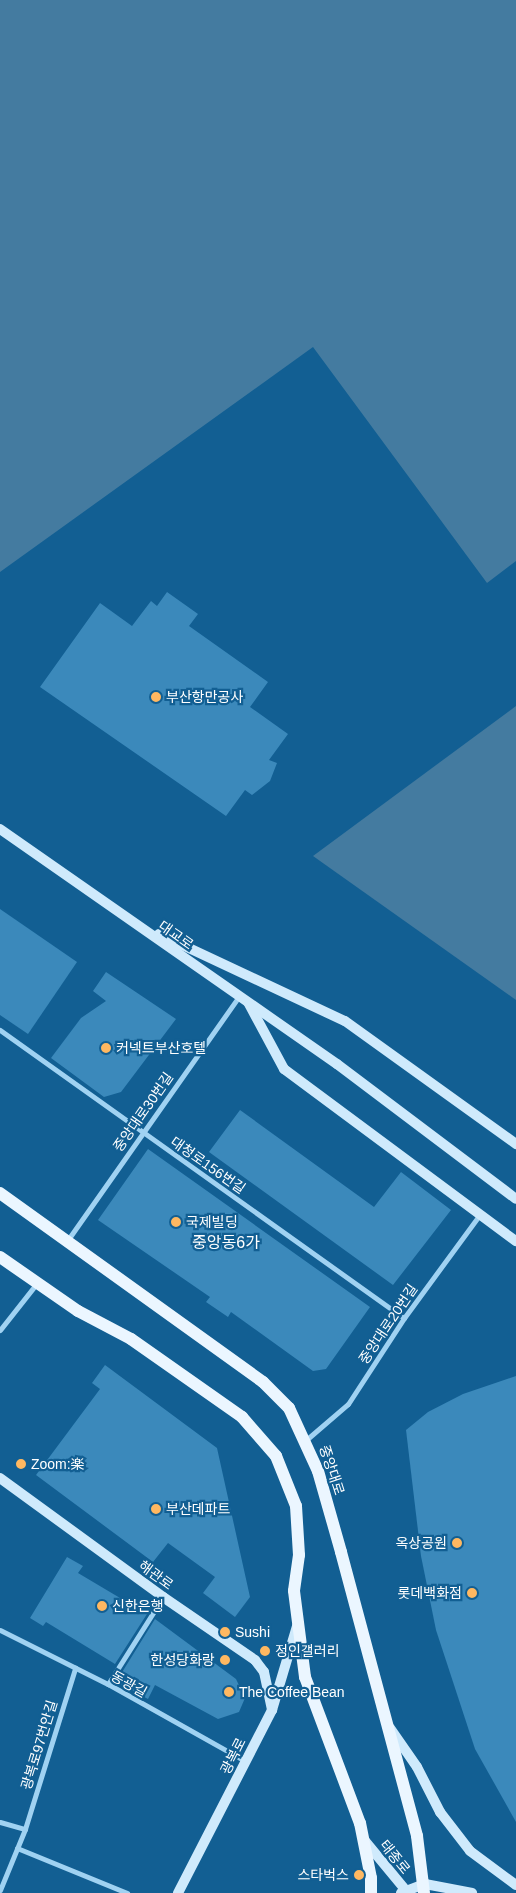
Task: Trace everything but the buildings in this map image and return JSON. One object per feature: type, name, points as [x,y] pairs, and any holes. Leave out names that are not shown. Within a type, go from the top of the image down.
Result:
[{"type":"main road","name":"대교로","points":[[0,829],[336,1064],[516,1199]]},
{"type":"main road","points":[[136,924],[345,1021],[516,1144]]},
{"type":"main road","points":[[243,998],[284,1068],[516,1241]]},
{"type":"main road","name":"중앙대로","points":[[0,1193],[263,1382],[289,1408],[306,1440],[338,1543],[417,1836],[425,1889]]},
{"type":"main road","points":[[0,1258],[78,1311],[131,1339],[242,1417],[268,1443],[296,1506],[300,1555],[294,1591],[297,1626],[308,1686],[365,1841],[371,1893]]},
{"type":"main road","name":"해관로","points":[[0,1478],[163,1597],[255,1660],[264,1672],[272,1710]]},
{"type":"main road","name":"광복로","points":[[178,1893],[272,1710],[297,1626]]},
{"type":"main road","points":[[387,1724],[417,1767],[440,1812],[470,1851],[516,1885]]},
{"type":"main road","name":"태종로","points":[[365,1841],[404,1892],[425,1889],[472,1893]]},
{"type":"street","name":"중앙대로30번길","points":[[67,1242],[142,1131],[243,998]]},
{"type":"street","name":"대청로156번길","points":[[0,1030],[404,1318]]},
{"type":"street","name":"중앙대로20번길","points":[[306,1440],[348,1404],[404,1318],[480,1214]]},
{"type":"street","points":[[0,1330],[37,1282]]},
{"type":"street","points":[[108,1684],[163,1597]]},
{"type":"street","name":"동광길","points":[[0,1630],[108,1684],[246,1762]]},
{"type":"street","name":"광복로97번안길","points":[[0,1890],[25,1830],[75,1668]]},
{"type":"street","points":[[0,1822],[25,1830]]},
{"type":"street","points":[[17,1848],[127,1893]]},
{"type":"water","points":[[0,0],[516,0],[516,561],[487,583],[313,347],[0,572]]},
{"type":"water","points":[[516,706],[516,1000],[313,856]]},
{"type":"place","name":"부산항만공사","points":[[156,697]]},
{"type":"place","name":"커넥트부산호텔","points":[[106,1048]]},
{"type":"place","name":"국제빌딩","points":[[176,1222]]},
{"type":"place","name":"Zoom:楽","points":[[21,1464]]},
{"type":"place","name":"부산데파트","points":[[156,1509]]},
{"type":"place","name":"옥상공원","points":[[457,1543]]},
{"type":"place","name":"롯데백화점","points":[[472,1593]]},
{"type":"place","name":"신한은행","points":[[102,1606]]},
{"type":"place","name":"Sushi","points":[[225,1632]]},
{"type":"place","name":"정인갤러리","points":[[265,1651]]},
{"type":"place","name":"한성당화랑","points":[[225,1660]]},
{"type":"place","name":"The Coffee Bean","points":[[229,1692]]},
{"type":"place","name":"스타벅스","points":[[359,1875]]},
{"type":"district","name":"중앙동6가","points":[[226,1243]]}]
